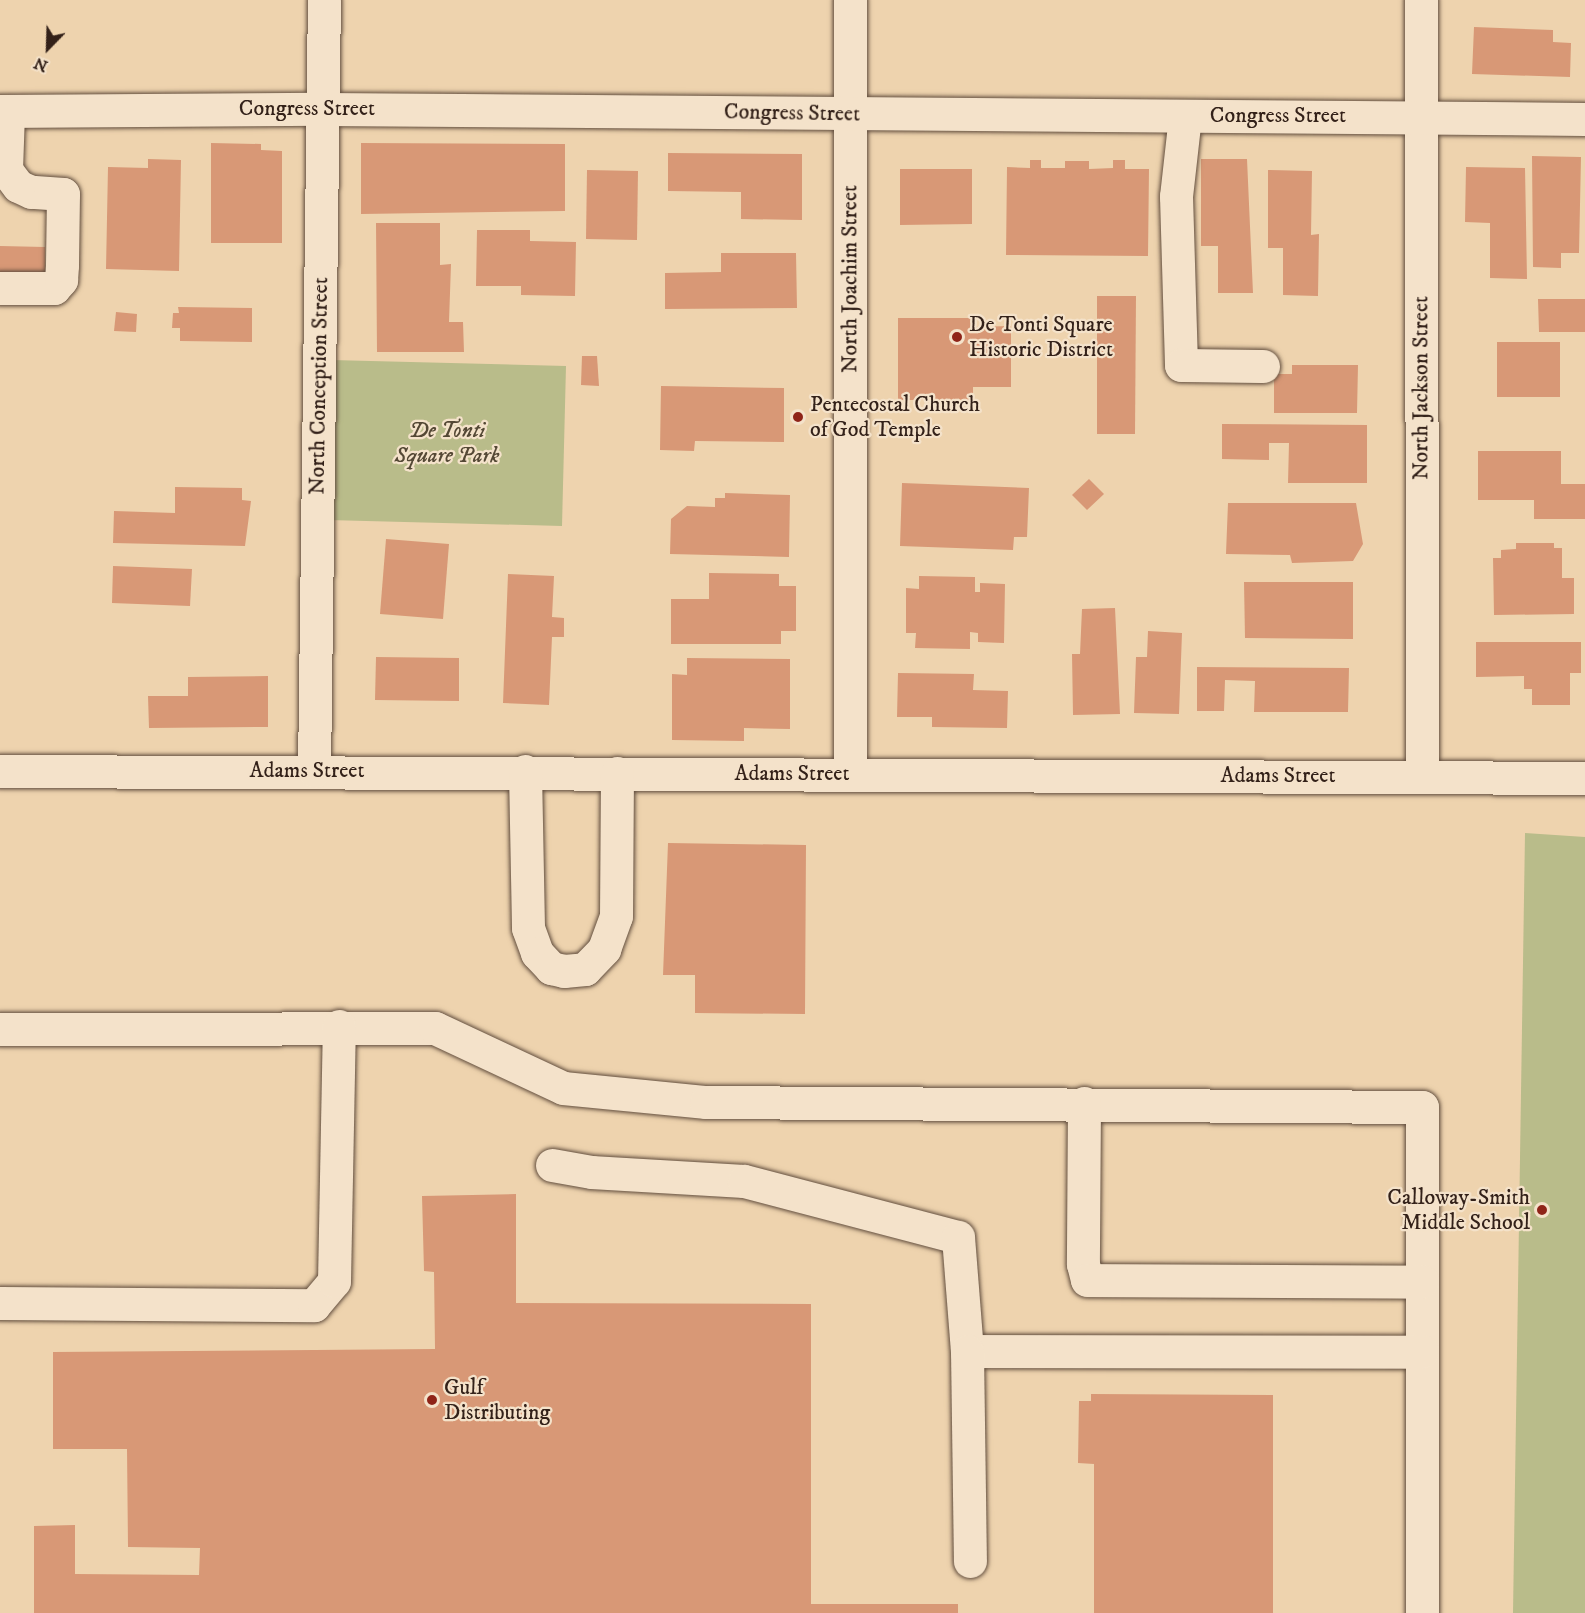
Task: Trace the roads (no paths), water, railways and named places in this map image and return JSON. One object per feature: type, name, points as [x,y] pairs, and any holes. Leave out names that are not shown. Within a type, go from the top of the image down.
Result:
[{"type":"street","name":"North Conception Street","points":[[314,771],[324,0]]},
{"type":"street","name":"North Joachim Street","points":[[850,0],[850,774]]},
{"type":"street","name":"North Jackson Street","points":[[1421,0],[1422,776]]},
{"type":"street","name":"Congress Street","points":[[4,111],[323,108],[1585,119]]},
{"type":"street","points":[[0,288],[54,288],[61,280],[62,265],[63,194],[31,192],[18,186],[6,170],[4,111]]},
{"type":"street","points":[[1185,116],[1176,196],[1181,365],[1263,366]]},
{"type":"street","name":"Adams Street","points":[[0,771],[525,771],[1585,778]]},
{"type":"street","points":[[525,771],[528,928],[537,953],[551,968],[564,971],[585,969],[604,949],[616,915],[617,773]]},
{"type":"street","points":[[0,1029],[339,1026],[435,1028],[563,1088],[706,1102],[1084,1102],[1422,1107],[1422,1613]]},
{"type":"street","points":[[0,1302],[314,1305],[334,1281],[339,1026]]},
{"type":"street","points":[[1084,1102],[1083,1264],[1087,1280],[1422,1282]]},
{"type":"street","points":[[552,1165],[591,1172],[744,1181],[958,1237],[967,1351],[970,1561]]},
{"type":"street","points":[[967,1351],[1422,1352]]},
{"type":"place","name":"De Tonti Square Historic District","points":[[957,337]]},
{"type":"place","name":"Pentecostal Church of God Temple","points":[[798,417]]},
{"type":"place","name":"Calloway-Smith Middle School","points":[[1542,1210]]},
{"type":"place","name":"Gulf Distributing","points":[[432,1400]]},
{"type":"park label","name":"De Tonti Square Park","points":[[447,443]]}]
